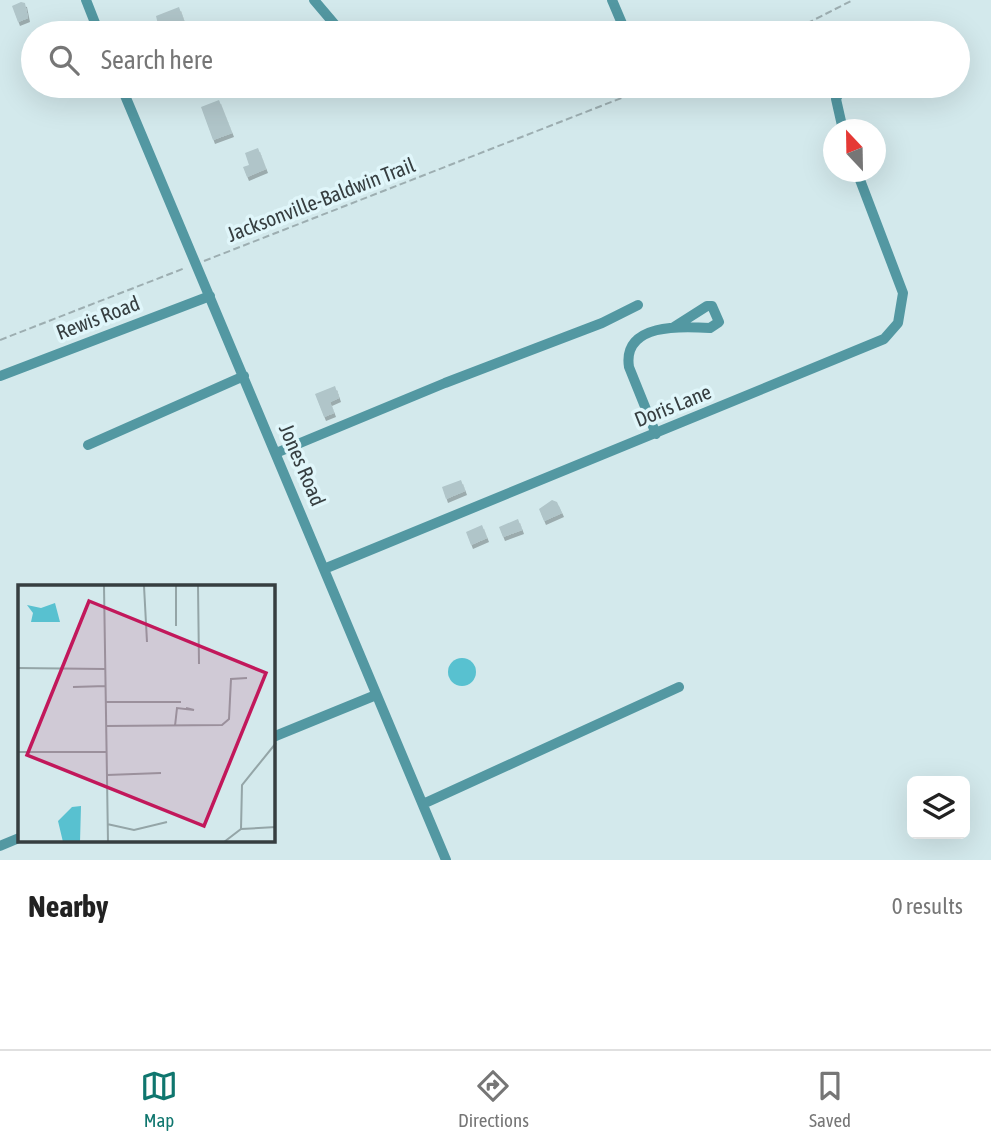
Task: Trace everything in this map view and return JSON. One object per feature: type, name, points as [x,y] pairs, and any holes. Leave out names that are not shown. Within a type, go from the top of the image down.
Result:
[{"type":"street","points":[[86,0],[94,21]]},
{"type":"street","points":[[314,0],[332,21]]},
{"type":"street","points":[[612,0],[621,21]]},
{"type":"street","name":"Jones Road","points":[[126,98],[446,860]]},
{"type":"street","points":[[836,98],[841,119]]},
{"type":"street","name":"Doris Lane","points":[[324,569],[877,344],[892,332],[903,308],[903,293],[860,182]]},
{"type":"street","name":"Rewis Road","points":[[0,376],[210,296]]},
{"type":"street","points":[[276,453],[602,323],[638,305]]},
{"type":"street","points":[[656,434],[628,358],[633,345],[643,335],[674,327]]},
{"type":"street","points":[[88,445],[244,376]]},
{"type":"street","points":[[423,804],[679,687]]},
{"type":"street","points":[[275,736],[376,695]]},
{"type":"street","points":[[0,846],[18,838]]},
{"type":"path","points":[[812,21],[853,0]]},
{"type":"path","name":"Jacksonville-Baldwin Trail","points":[[0,340],[620,98]]},
{"type":"water","points":[[462,658],[472,662],[476,672],[472,682],[462,686],[452,682],[448,672],[452,662]]},
{"type":"building","points":[[25,3],[28,18],[18,22],[12,6]]},
{"type":"building","points":[[179,7],[184,21],[157,21],[156,16]]},
{"type":"building","points":[[219,100],[232,133],[213,140],[201,107]]},
{"type":"building","points":[[258,148],[266,169],[247,177],[243,167],[249,165],[245,153]]},
{"type":"building","points":[[335,386],[339,398],[330,402],[334,413],[324,417],[315,394]]},
{"type":"building","points":[[461,480],[465,491],[446,499],[442,487]]},
{"type":"building","points":[[552,500],[557,502],[562,513],[544,521],[539,509]]},
{"type":"building","points":[[518,519],[522,530],[503,537],[499,527]]},
{"type":"building","points":[[482,525],[487,538],[471,545],[466,532]]}]
